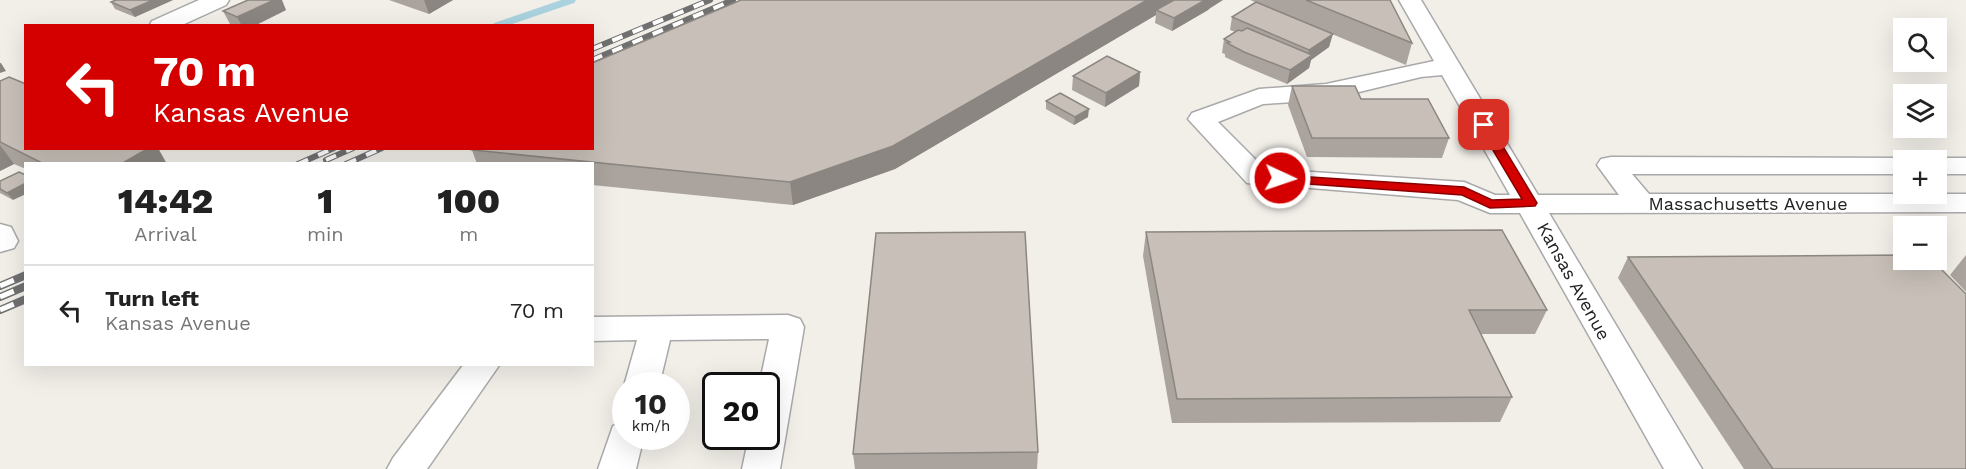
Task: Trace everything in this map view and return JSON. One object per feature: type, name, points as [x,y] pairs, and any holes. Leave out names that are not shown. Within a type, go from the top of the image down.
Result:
[{"type":"street","points":[[165,24],[219,0]]},
{"type":"street","name":"Kansas Avenue","points":[[1410,0],[1531,203],[1587,305],[1683,469]]},
{"type":"street","name":"Massachusetts Avenue","points":[[1449,67],[1421,70],[1326,92],[1259,97],[1201,120],[1257,177],[1464,191],[1490,204],[1966,204]]},
{"type":"street","points":[[1640,203],[1611,165],[1893,165]]},
{"type":"street","points":[[1947,166],[1966,166]]},
{"type":"street","points":[[0,234],[3,241],[0,242]]},
{"type":"street","points":[[594,329],[788,327],[761,469]]},
{"type":"street","points":[[645,372],[657,328]]},
{"type":"street","points":[[406,469],[482,366]]},
{"type":"street","points":[[617,469],[622,450]]},
{"type":"building","points":[[153,0],[130,10],[111,2]]},
{"type":"building","points":[[248,0],[274,0],[237,17],[223,11]]},
{"type":"building","points":[[741,0],[1147,0],[893,146],[790,182],[472,150],[594,150],[594,62]]},
{"type":"building","points":[[1174,0],[1205,0],[1174,18],[1156,10]]},
{"type":"building","points":[[1306,0],[1390,0],[1412,43]]},
{"type":"building","points":[[1256,2],[1333,34],[1309,50],[1232,17]]},
{"type":"building","points":[[1247,28],[1312,55],[1290,70],[1244,52],[1224,39],[1238,30],[1242,31]]},
{"type":"building","points":[[1107,56],[1140,72],[1106,93],[1073,76]]},
{"type":"building","points":[[9,77],[24,83],[24,150],[146,150],[124,162],[40,162],[0,142],[0,81]]},
{"type":"building","points":[[1292,86],[1355,86],[1361,99],[1428,99],[1449,138],[1312,138]]},
{"type":"building","points":[[1060,93],[1089,109],[1075,117],[1046,101]]},
{"type":"building","points":[[19,172],[24,174],[24,184],[7,193],[0,189],[0,181]]},
{"type":"building","points":[[1502,230],[1547,310],[1469,310],[1512,397],[1177,399],[1146,232]]},
{"type":"building","points":[[1025,232],[1038,452],[853,454],[876,233]]},
{"type":"building","points":[[1893,255],[1893,270],[1942,270],[1966,294],[1966,469],[1773,469],[1628,257]]},
{"type":"waterway","points":[[502,24],[572,0]]},
{"type":"railway","points":[[594,48],[710,0]]},
{"type":"railway","points":[[594,59],[733,0]]},
{"type":"railway","points":[[302,162],[330,150]]},
{"type":"railway","points":[[326,160],[348,150]]},
{"type":"railway","points":[[350,162],[378,150]]},
{"type":"railway","points":[[0,286],[24,276]]},
{"type":"railway","points":[[0,297],[24,287]]},
{"type":"railway","points":[[0,310],[24,300]]},
{"type":"route","points":[[1280,178],[1464,191],[1490,204],[1531,203],[1484,125]]}]
